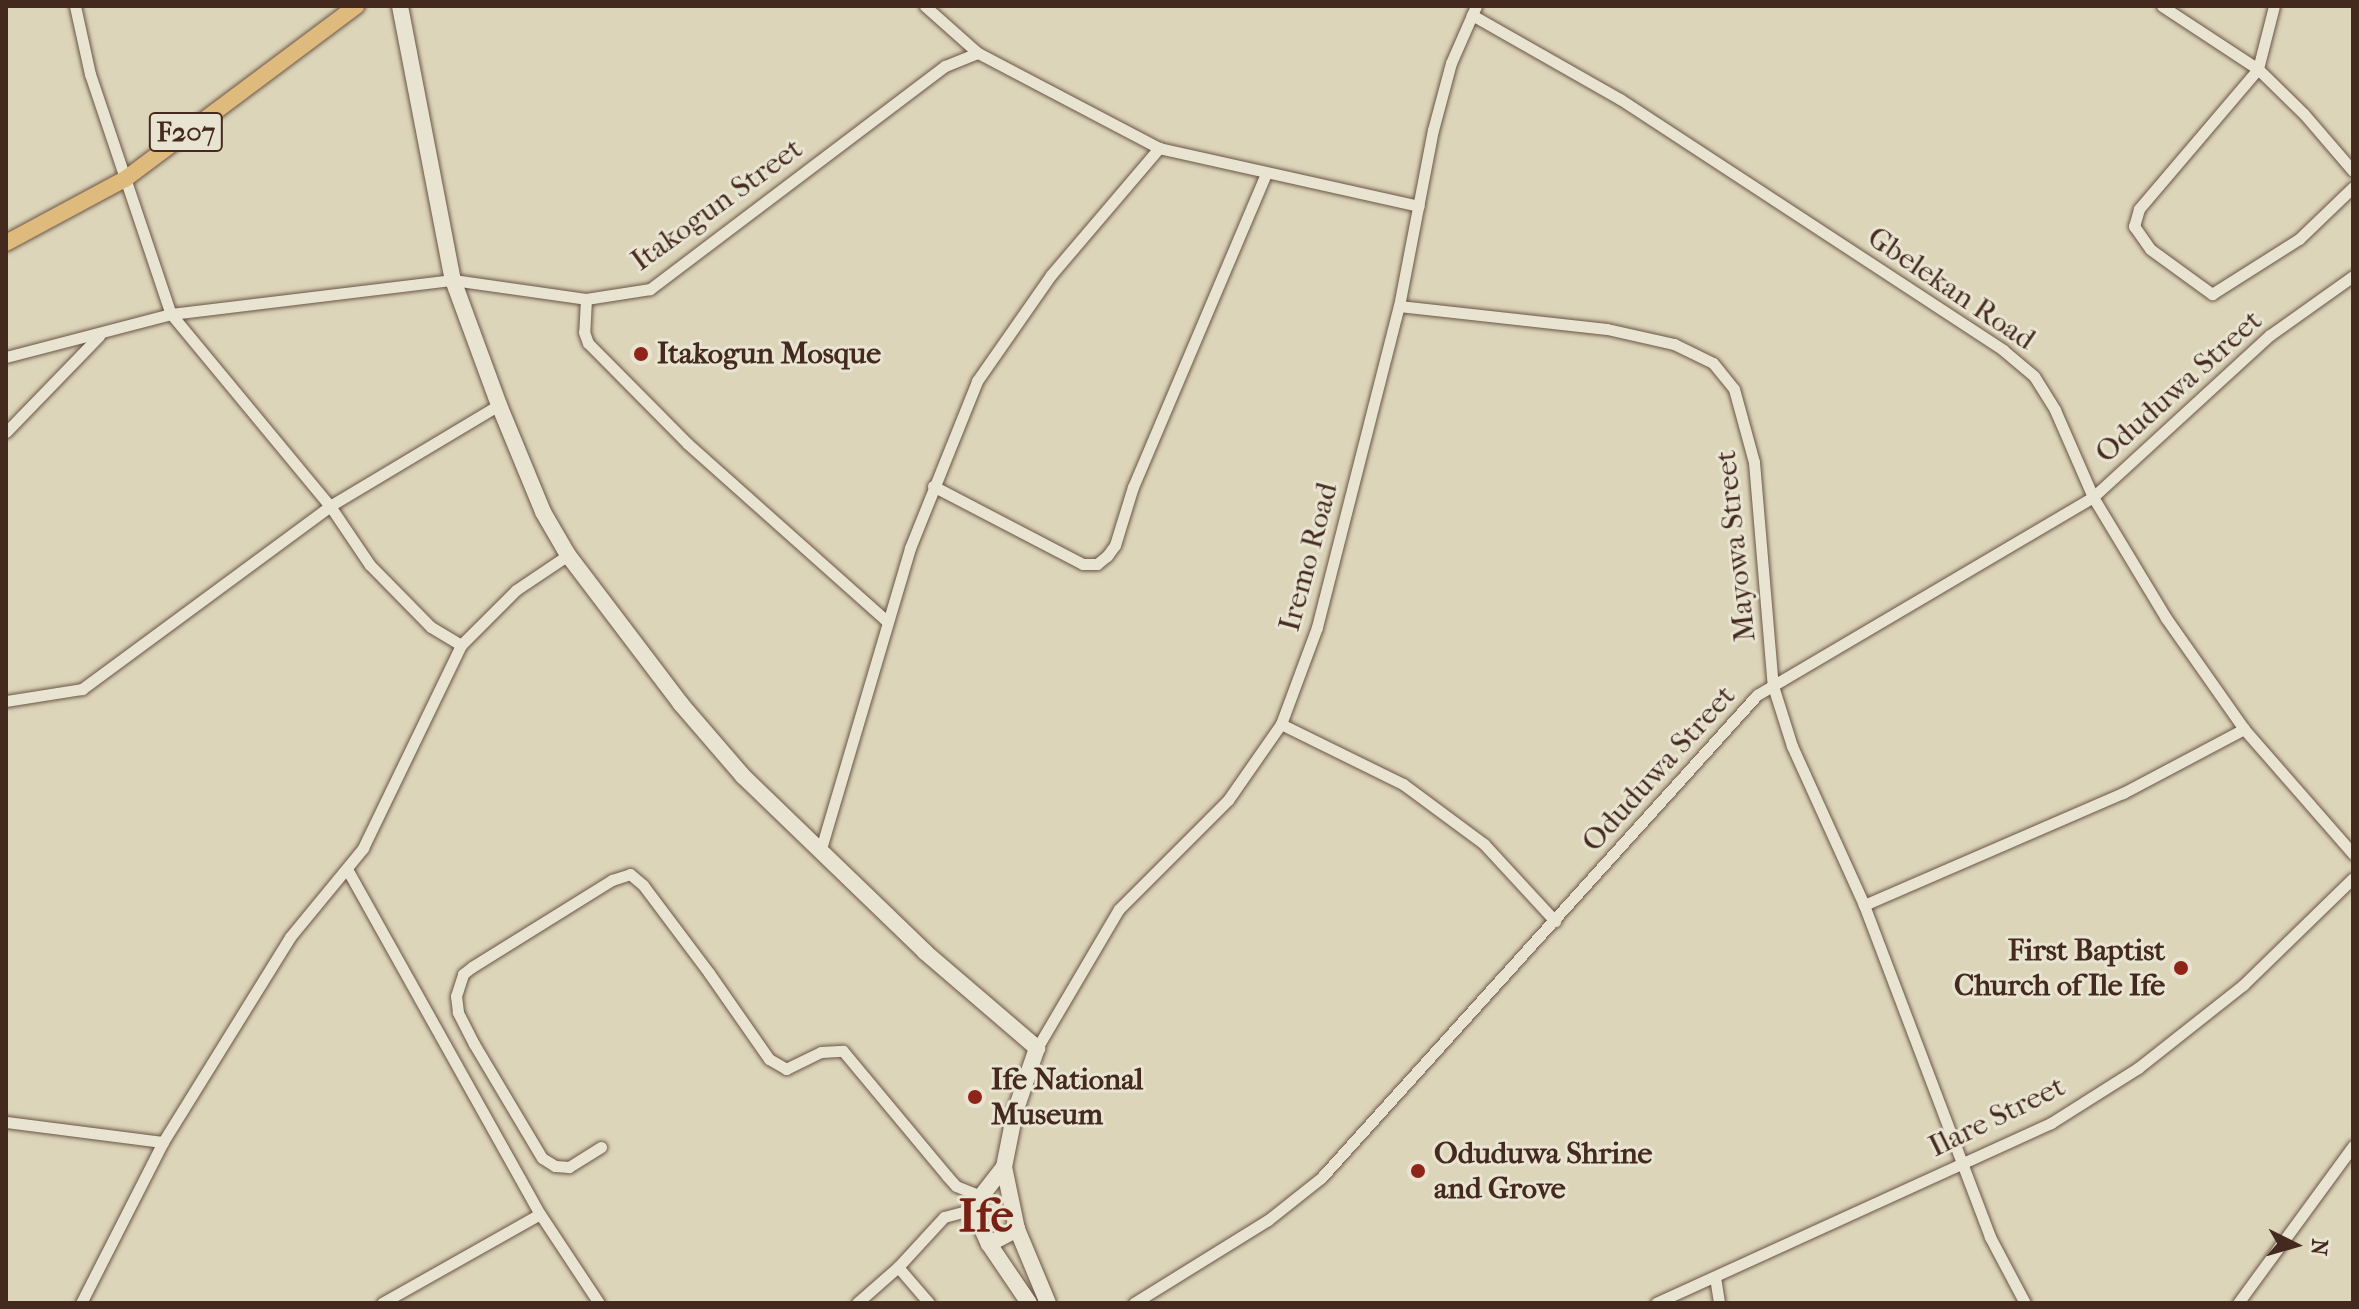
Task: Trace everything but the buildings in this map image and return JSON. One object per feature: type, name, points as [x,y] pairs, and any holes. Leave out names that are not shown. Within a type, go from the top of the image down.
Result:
[{"type":"main road","name":"F207","points":[[6,243],[125,179],[356,6]]},
{"type":"street","points":[[75,6],[90,74],[171,314],[330,506],[370,565],[431,627],[461,645]]},
{"type":"street","points":[[400,6],[453,280],[543,512],[568,555],[681,704],[743,776],[925,952],[1037,1048],[1015,1112],[1004,1167],[1017,1229],[1048,1303]]},
{"type":"street","points":[[925,6],[978,53],[1159,148],[1419,206]]},
{"type":"street","points":[[2162,6],[2258,69],[2304,114],[2353,171]]},
{"type":"street","points":[[2274,6],[2258,69],[2139,209],[2134,226],[2150,249],[2212,294],[2299,239],[2353,187]]},
{"type":"street","name":"Iremo Road","points":[[1037,1048],[1119,909],[1228,800],[1281,724],[1317,627],[1399,306],[1433,130],[1447,77],[1474,10]]},
{"type":"street","name":"Gbelekan Road","points":[[1474,10],[1620,99],[2003,350],[2034,376],[2055,410],[2093,497],[2166,618],[2244,729],[2353,854]]},
{"type":"street","name":"Itakogun Street","points":[[6,357],[99,336],[171,314],[453,280],[586,299],[650,289],[945,66],[978,53]]},
{"type":"street","points":[[820,852],[887,621],[933,486],[977,381],[1014,324],[1159,148]]},
{"type":"street","points":[[933,486],[1083,564],[1097,564],[1107,556],[1115,545],[1133,487],[1266,174]]},
{"type":"street","name":"Oduduwa Street","points":[[1134,1303],[1268,1220],[1321,1178],[1757,695],[2093,497],[2270,335],[2353,276]]},
{"type":"street","points":[[586,299],[584,332],[588,343],[688,444],[887,621]]},
{"type":"street","name":"Mayowa Street","points":[[1399,306],[1607,329],[1674,344],[1713,363],[1734,389],[1754,462],[1773,686],[1792,746],[1864,905],[1990,1237],[2025,1303]]},
{"type":"street","points":[[6,432],[99,336]]},
{"type":"street","points":[[6,701],[82,689],[330,506],[499,405]]},
{"type":"street","points":[[81,1303],[163,1142],[290,937],[363,848],[461,645],[516,590],[568,555]]},
{"type":"street","points":[[1281,724],[1403,784],[1484,844],[1555,921]]},
{"type":"street","points":[[1864,905],[2123,793],[2244,729]]},
{"type":"street","points":[[347,869],[540,1214],[599,1303]]},
{"type":"street","points":[[601,1147],[569,1167],[555,1166],[542,1158],[474,1044],[458,1012],[456,996],[463,974],[472,967],[612,880],[630,874],[643,885],[769,1059],[786,1069],[821,1052],[843,1051],[864,1072],[947,1176],[979,1202],[989,1244],[1029,1303]]},
{"type":"street","name":"Ilare Street","points":[[1656,1303],[2051,1123],[2138,1068],[2243,985],[2353,878]]},
{"type":"street","points":[[6,1122],[163,1142]]},
{"type":"street","points":[[2238,1303],[2353,1146]]},
{"type":"street","points":[[857,1303],[898,1267],[944,1217],[979,1202],[1004,1167]]},
{"type":"street","points":[[382,1303],[540,1214]]},
{"type":"street","points":[[989,1244],[1017,1229]]},
{"type":"street","points":[[898,1267],[929,1303]]},
{"type":"street","points":[[1715,1277],[1719,1303]]},
{"type":"place","name":"Itakogun Mosque","points":[[641,354]]},
{"type":"place","name":"First Baptist Church of Ile Ife","points":[[2181,968]]},
{"type":"place","name":"Ife National Museum","points":[[975,1097]]},
{"type":"place","name":"Oduduwa Shrine and Grove","points":[[1418,1171]]},
{"type":"district","name":"Ife","points":[[986,1216]]}]
